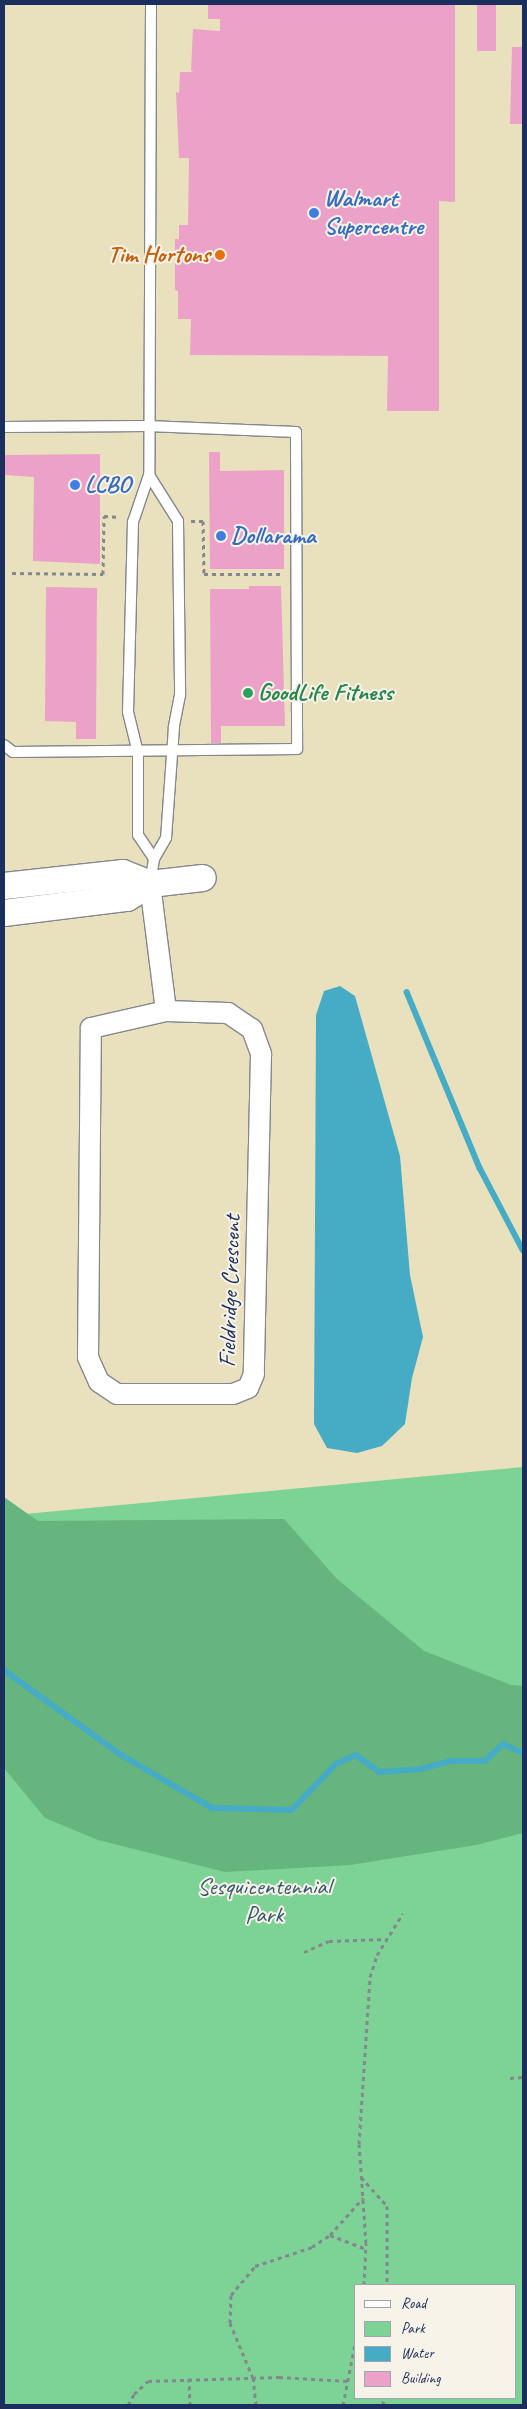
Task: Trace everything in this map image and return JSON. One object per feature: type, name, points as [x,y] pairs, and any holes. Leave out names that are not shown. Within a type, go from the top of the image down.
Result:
[{"type":"street","points":[[4,913],[126,898],[152,872]]},
{"type":"street","points":[[152,872],[166,1011]]},
{"type":"street","points":[[4,886],[123,873],[152,872],[203,878]]},
{"type":"street","name":"Fieldridge Crescent","points":[[166,1011],[228,1013],[252,1029],[260,1054],[254,1374],[248,1388],[233,1394],[118,1394],[99,1382],[88,1357],[91,1028],[166,1011]]},
{"type":"lane","points":[[151,4],[149,476],[133,522],[128,712],[138,753],[138,835],[152,872]]},
{"type":"lane","points":[[4,427],[148,426],[296,432],[297,749],[138,753],[13,752],[4,745]]},
{"type":"lane","points":[[149,476],[178,522],[180,695],[172,752],[166,838],[152,872]]},
{"type":"path","points":[[204,574],[296,574]]},
{"type":"path","points":[[364,2284],[366,2249],[359,2144],[370,1977],[386,1939],[404,1913]]},
{"type":"path","points":[[304,1952],[338,1939],[386,1939]]},
{"type":"path","points":[[510,2078],[523,2077]]},
{"type":"path","points":[[361,2177],[387,2206],[387,2284]]},
{"type":"path","points":[[256,2405],[252,2378],[230,2323],[231,2294],[255,2266],[312,2247],[330,2235],[363,2198]]},
{"type":"path","points":[[330,2235],[366,2249]]},
{"type":"path","points":[[342,2405],[354,2350]]},
{"type":"path","points":[[189,2378],[190,2405]]},
{"type":"path","points":[[128,2405],[134,2394],[148,2381],[189,2378],[252,2378],[348,2381]]},
{"type":"green space","name":"Sesquicentennial Park","points":[[523,1467],[523,2405],[4,2405],[4,1516]]},
{"type":"green space","points":[[4,1497],[38,1521],[284,1519],[336,1578],[424,1651],[511,1685],[523,1686],[523,1833],[476,1845],[350,1865],[225,1872],[98,1840],[45,1818],[4,1768]]},
{"type":"water","points":[[340,986],[355,996],[400,1156],[410,1275],[423,1337],[412,1378],[405,1424],[382,1446],[357,1453],[327,1448],[314,1424],[316,1015],[324,991]]},
{"type":"building","name":"Walmart Supercentre","points":[[208,4],[455,4],[455,202],[439,201],[439,411],[387,411],[388,356],[190,355],[191,319],[178,319],[178,291],[175,290],[175,239],[179,239],[179,225],[188,225],[189,158],[179,158],[176,92],[179,93],[180,72],[193,72],[191,70],[193,29],[220,31],[220,19],[208,19]]},
{"type":"building","points":[[477,4],[496,4],[496,51],[477,51]]},
{"type":"building","points":[[512,47],[523,47],[523,124],[510,124]]},
{"type":"building","points":[[209,452],[220,452],[220,471],[284,470],[284,569],[210,569]]},
{"type":"building","points":[[100,454],[100,564],[33,561],[34,477],[4,475],[4,455]]},
{"type":"building","name":"GoodLife Fitness","points":[[249,586],[281,586],[285,726],[221,726],[221,743],[211,743],[210,589],[249,589]]},
{"type":"building","points":[[46,587],[97,588],[96,739],[76,739],[76,722],[45,721]]},
{"type":"waterway","points":[[407,992],[480,1168],[523,1250]]},
{"type":"waterway","points":[[4,1670],[120,1754],[212,1808],[292,1810],[336,1764],[356,1755],[379,1772],[421,1769],[450,1761],[485,1761],[503,1744],[523,1753]]},
{"type":"place","name":"Walmart Supercentre","points":[[314,213]]},
{"type":"place","name":"Tim Hortons","points":[[220,255]]},
{"type":"place","name":"LCBO","points":[[75,485]]},
{"type":"place","name":"Dollarama","points":[[221,536]]},
{"type":"place","name":"GoodLife Fitness","points":[[248,693]]}]
